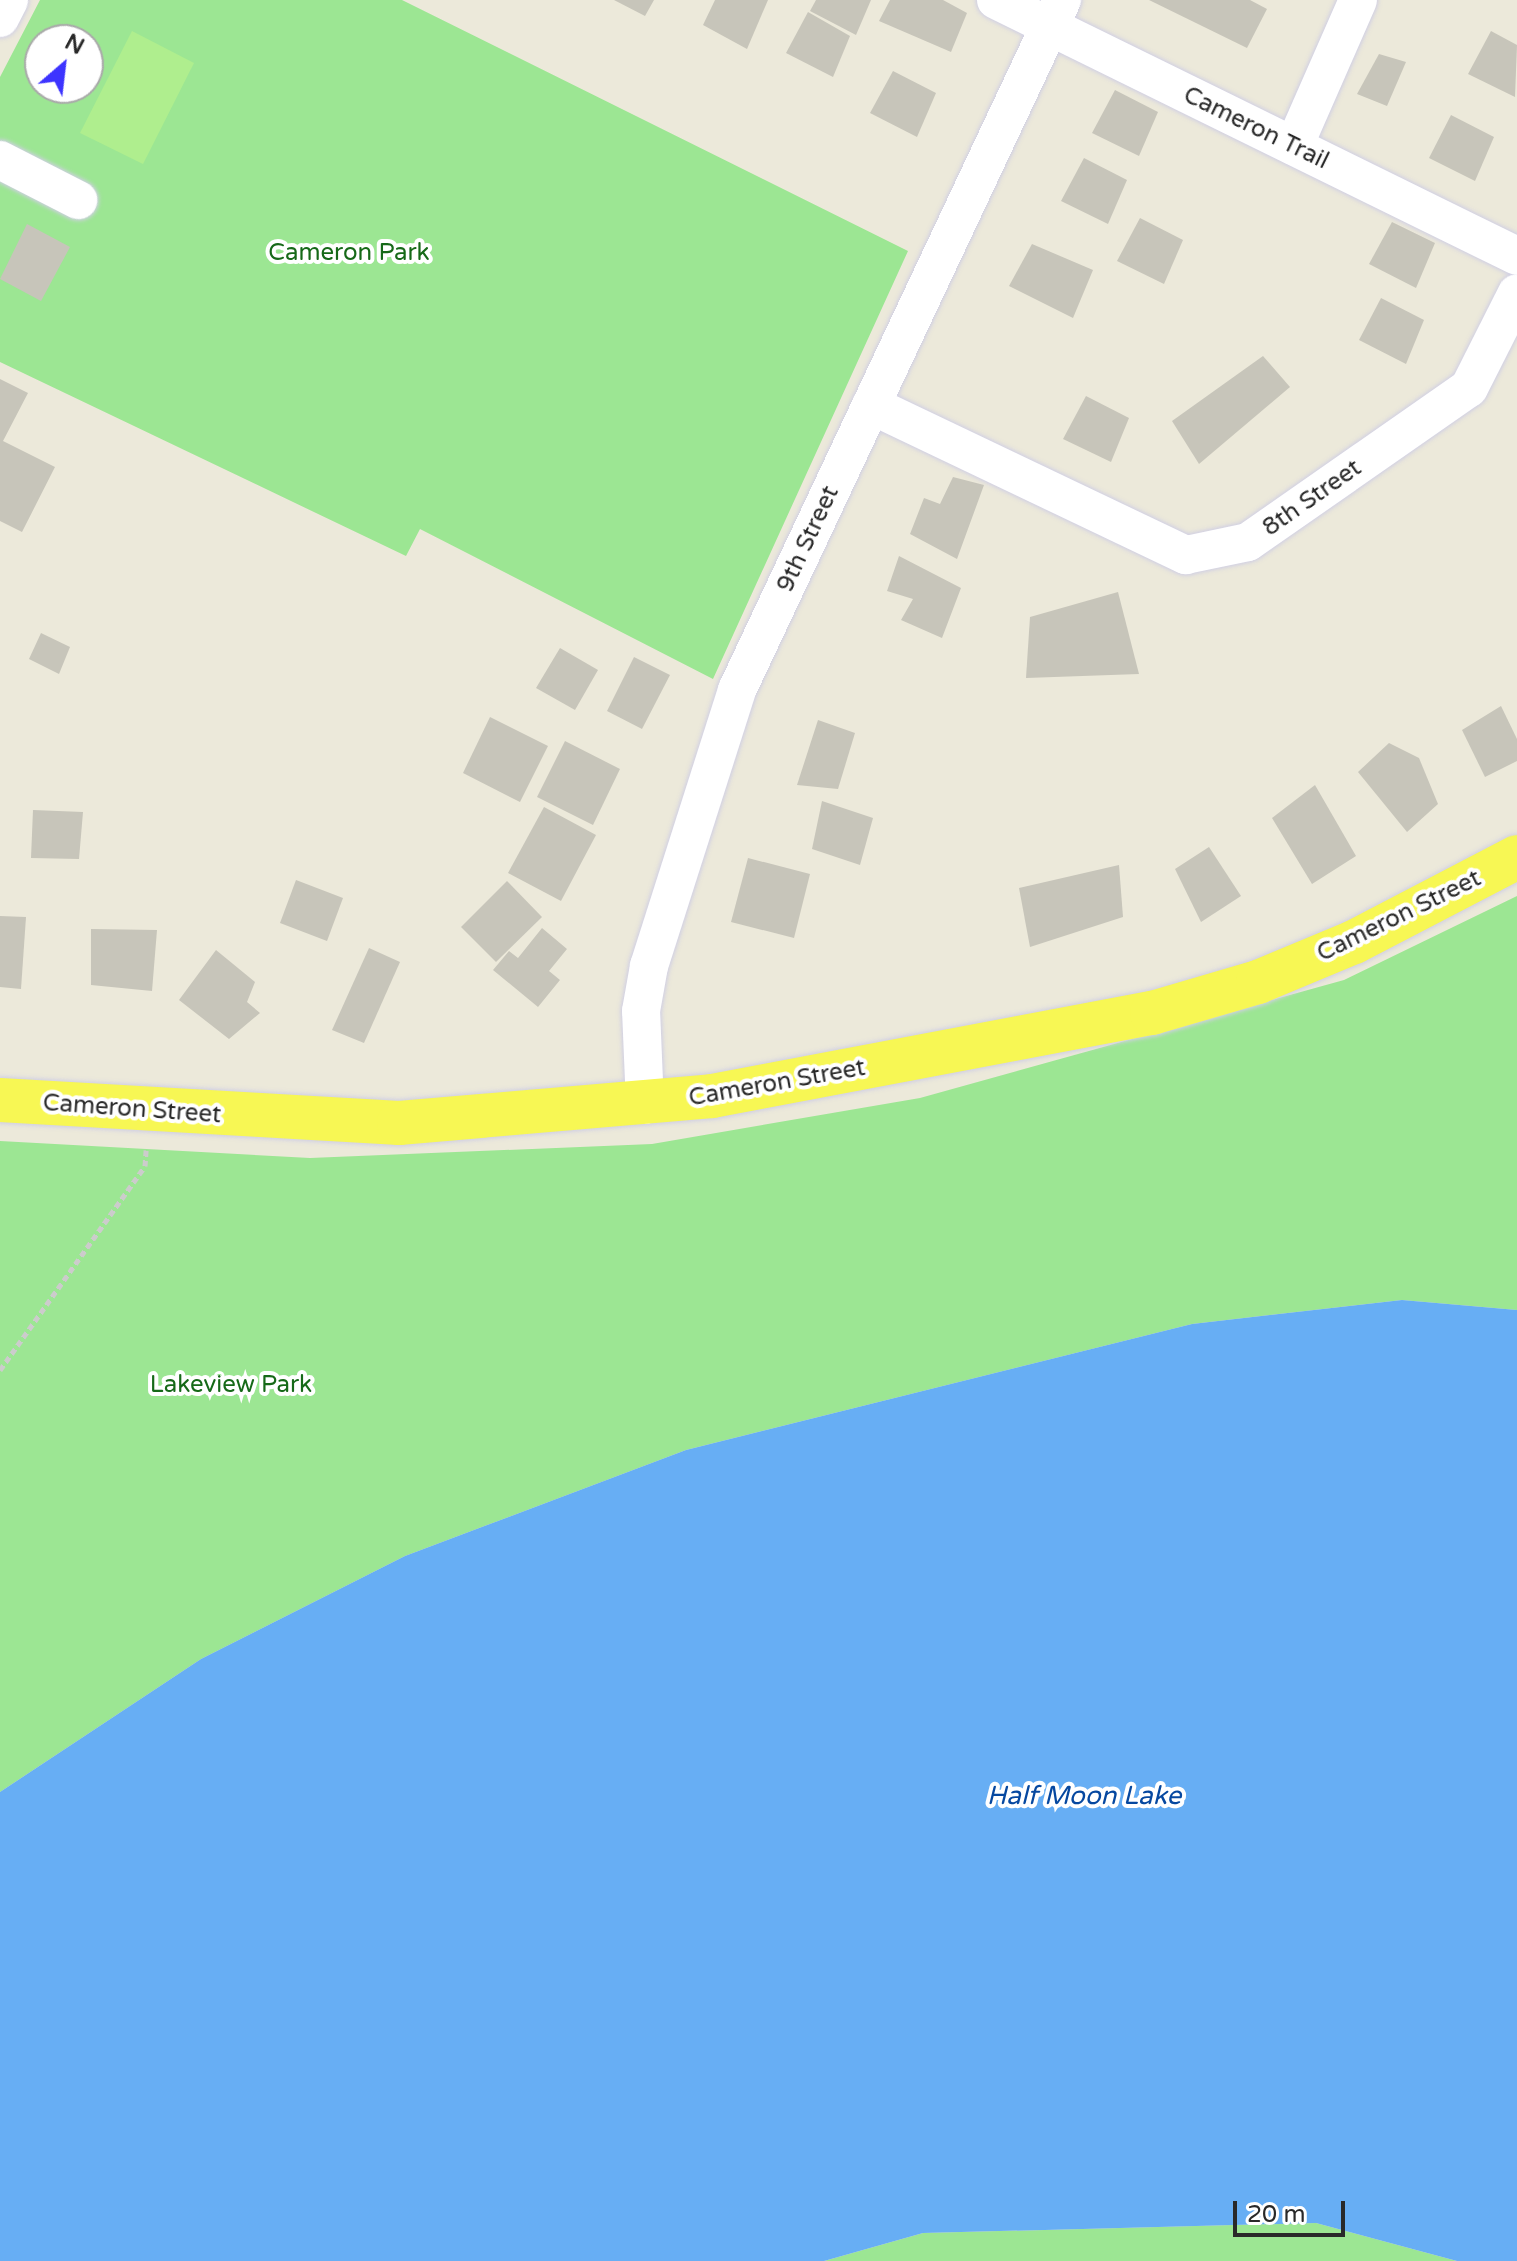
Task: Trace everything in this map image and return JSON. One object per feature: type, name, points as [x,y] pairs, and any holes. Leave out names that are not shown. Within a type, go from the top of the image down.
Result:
[{"type":"main road","name":"Cameron Street","points":[[0,1100],[150,1112],[399,1123],[645,1105],[1182,1004],[1354,942],[1517,857]]},
{"type":"street","points":[[0,18],[9,0]]},
{"type":"street","name":"Cameron Trail","points":[[996,0],[1056,13],[1294,146],[1517,256]]},
{"type":"street","points":[[1294,146],[1358,0]]},
{"type":"street","name":"9th Street","points":[[645,1105],[641,1011],[649,966],[723,734],[871,405],[1056,13]]},
{"type":"street","points":[[0,160],[78,200]]},
{"type":"street","name":"8th Street","points":[[871,405],[1186,555],[1248,542],[1469,388],[1517,293]]},
{"type":"path","points":[[0,1370],[145,1166],[150,1112]]},
{"type":"green space","name":"Cameron Park","points":[[40,0],[402,0],[908,251],[713,679],[420,529],[406,556],[0,362],[0,77],[24,31],[24,104],[104,104],[104,24],[28,24]]},
{"type":"green space","points":[[132,31],[194,63],[143,164],[80,133],[95,104],[104,104],[104,86]]},
{"type":"green space","name":"Lakeview Park","points":[[1517,896],[1517,1310],[1402,1300],[1192,1324],[686,1450],[405,1556],[201,1659],[0,1792],[0,1141],[310,1158],[652,1144],[920,1098],[1344,980]]},
{"type":"green space","points":[[1316,2223],[1457,2261],[824,2261],[923,2233]]},
{"type":"water","name":"Half Moon Lake","points":[[1402,1300],[1517,1310],[1517,2261],[1457,2261],[1316,2223],[923,2233],[824,2261],[0,2261],[0,1792],[201,1659],[405,1556],[686,1450],[1192,1324]]},
{"type":"building","points":[[614,0],[654,0],[645,16]]},
{"type":"building","points":[[715,0],[768,0],[747,49],[703,25]]},
{"type":"building","points":[[816,0],[871,0],[856,35],[810,11]]},
{"type":"building","points":[[890,0],[943,0],[967,13],[951,52],[879,21]]},
{"type":"building","points":[[1149,0],[1250,0],[1267,9],[1247,48]]},
{"type":"building","points":[[808,12],[850,36],[833,77],[786,53]]},
{"type":"building","points":[[1491,31],[1517,45],[1515,97],[1468,74]]},
{"type":"building","points":[[1379,54],[1406,62],[1387,106],[1357,94]]},
{"type":"building","points":[[893,71],[936,93],[917,137],[870,113]]},
{"type":"building","points":[[1115,90],[1158,112],[1139,156],[1092,133]]},
{"type":"building","points":[[1451,115],[1494,137],[1475,181],[1429,158]]},
{"type":"building","points":[[1084,158],[1127,180],[1108,224],[1061,201]]},
{"type":"building","points":[[1140,218],[1183,240],[1164,284],[1117,261]]},
{"type":"building","points":[[1392,222],[1435,243],[1416,288],[1369,264]]},
{"type":"building","points":[[27,224],[70,247],[41,301],[0,279]]},
{"type":"building","points":[[1032,244],[1093,270],[1073,318],[1009,286]]},
{"type":"building","points":[[1381,298],[1424,320],[1406,364],[1359,340]]},
{"type":"building","points":[[1263,356],[1290,387],[1199,464],[1172,421]]},
{"type":"building","points":[[0,379],[28,393],[3,441],[55,467],[22,532],[0,521]]},
{"type":"building","points":[[1086,396],[1129,418],[1111,462],[1063,439]]},
{"type":"building","points":[[953,477],[984,485],[957,559],[910,534],[924,498],[940,504]]},
{"type":"building","points":[[899,556],[961,588],[942,638],[901,620],[913,599],[887,591]]},
{"type":"building","points":[[1118,592],[1139,674],[1026,678],[1030,617]]},
{"type":"building","points":[[41,633],[70,647],[59,674],[29,659]]},
{"type":"building","points":[[560,648],[598,670],[575,710],[536,688]]},
{"type":"building","points":[[634,657],[670,675],[642,729],[607,711]]},
{"type":"building","points":[[1501,706],[1517,739],[1517,761],[1485,777],[1462,730]]},
{"type":"building","points":[[490,717],[548,746],[520,802],[463,773]]},
{"type":"building","points":[[818,720],[855,733],[838,789],[797,785]]},
{"type":"building","points":[[565,741],[620,769],[593,825],[537,797]]},
{"type":"building","points":[[1389,743],[1419,758],[1438,804],[1407,832],[1358,772]]},
{"type":"building","points":[[1315,785],[1356,856],[1312,884],[1272,818]]},
{"type":"building","points":[[822,801],[873,818],[860,865],[812,849]]},
{"type":"building","points":[[544,807],[596,835],[561,901],[508,873]]},
{"type":"building","points":[[33,810],[83,812],[79,859],[31,858]]},
{"type":"building","points":[[1209,847],[1241,896],[1201,922],[1175,869]]},
{"type":"building","points":[[748,858],[810,874],[794,938],[731,922]]},
{"type":"building","points":[[1119,865],[1123,917],[1030,947],[1019,888]]},
{"type":"building","points":[[296,880],[343,898],[327,941],[280,923]]},
{"type":"building","points":[[507,881],[542,917],[496,962],[461,927]]},
{"type":"building","points":[[0,916],[26,917],[21,989],[0,987]]},
{"type":"building","points":[[542,928],[567,949],[549,971],[560,980],[538,1007],[493,970],[509,951],[518,958]]},
{"type":"building","points":[[91,929],[157,930],[152,991],[91,985]]},
{"type":"building","points":[[369,948],[400,962],[364,1043],[332,1030]]},
{"type":"building","points":[[216,950],[255,982],[247,1002],[260,1013],[229,1039],[179,1000]]}]
